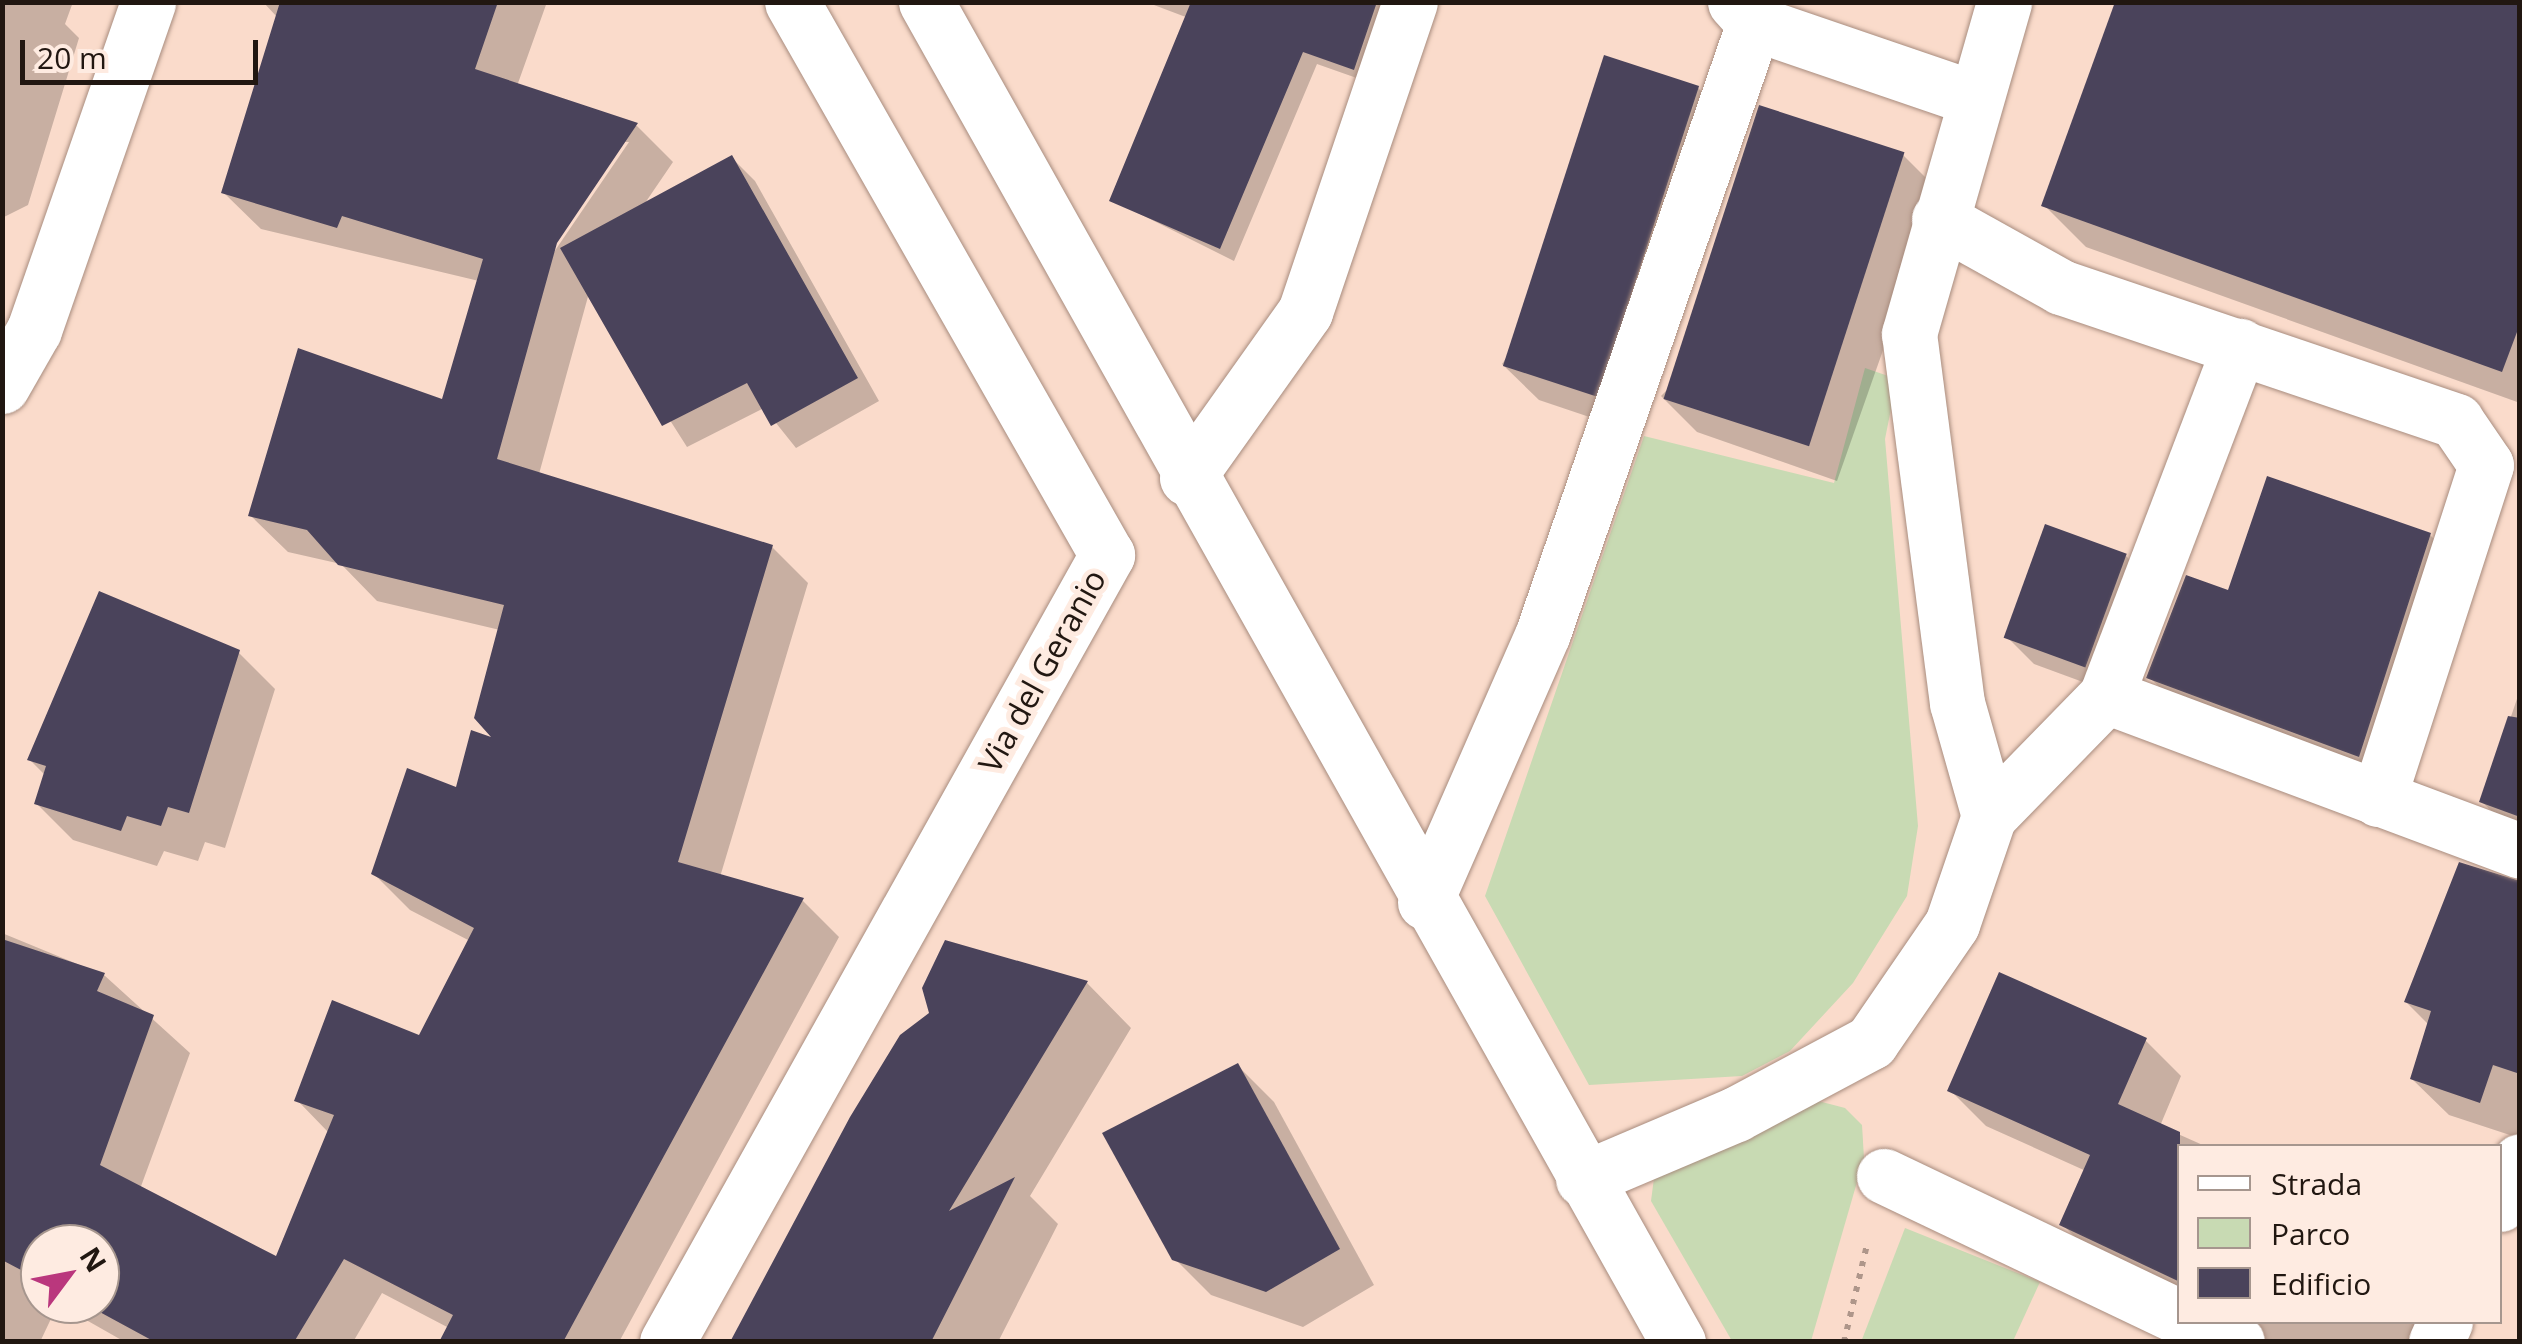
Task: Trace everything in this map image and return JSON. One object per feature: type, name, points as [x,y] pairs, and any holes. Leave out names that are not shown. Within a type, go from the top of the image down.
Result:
[{"type":"street","points":[[2,386],[34,330],[148,2]]},
{"type":"street","name":"Via del Geranio","points":[[667,1342],[1107,555],[792,2]]},
{"type":"street","points":[[926,2],[1187,478],[1678,1342]]},
{"type":"street","points":[[1187,478],[1305,312],[1410,2]]},
{"type":"street","points":[[1989,816],[1957,703],[1909,334],[1970,97],[2004,2]]},
{"type":"street","points":[[1425,902],[1542,633],[1744,13],[1970,97]]},
{"type":"street","points":[[1939,219],[2061,286],[2456,421],[2486,465],[2378,799]]},
{"type":"street","points":[[1583,1179],[1736,1114],[1871,1042],[1952,924],[1989,816],[2106,696],[2240,346]]},
{"type":"street","points":[[2106,696],[2520,851]]},
{"type":"street","points":[[2502,1200],[2520,1161]]},
{"type":"street","points":[[1884,1176],[2177,1316]]},
{"type":"street","points":[[2195,1324],[2237,1342]]},
{"type":"green space","points":[[1865,368],[1897,379],[1885,439],[1918,826],[1907,896],[1853,983],[1790,1051],[1742,1076],[1589,1085],[1485,896],[1644,436],[1834,483]]},
{"type":"green space","points":[[1803,1097],[1845,1108],[1862,1125],[1864,1158],[1811,1341],[1732,1341],[1651,1201],[1654,1178]]},
{"type":"green space","points":[[1905,1228],[2040,1282],[2013,1341],[1861,1342]]},
{"type":"building","points":[[280,2],[498,2],[475,69],[638,123],[557,243],[497,459],[773,545],[678,862],[804,898],[563,1342],[439,1342],[453,1315],[344,1259],[294,1342],[155,1342],[120,1323],[120,1224],[20,1224],[20,1269],[2,1260],[2,939],[105,973],[97,991],[154,1015],[100,1165],[276,1256],[334,1115],[294,1101],[332,1000],[419,1035],[474,928],[371,874],[407,768],[456,787],[471,730],[491,737],[474,718],[504,605],[338,565],[307,530],[248,516],[298,348],[442,399],[483,259],[342,216],[337,228],[221,193]]},
{"type":"building","points":[[1191,2],[1377,2],[1354,70],[1303,52],[1220,249],[1109,201]]},
{"type":"building","points":[[2115,2],[2520,2],[2520,324],[2502,372],[2041,206]]},
{"type":"building","points":[[1604,55],[1699,86],[1598,397],[1503,366]]},
{"type":"building","points":[[1759,105],[1905,152],[1809,446],[1664,399]]},
{"type":"building","points":[[732,155],[858,378],[771,426],[747,383],[662,426],[560,248]]},
{"type":"building","points":[[2267,476],[2431,533],[2359,757],[2146,678],[2186,575],[2228,590]]},
{"type":"building","points":[[2045,524],[2127,554],[2085,667],[2004,638]]},
{"type":"building","points":[[99,591],[240,650],[189,813],[168,807],[161,826],[127,816],[121,831],[34,804],[46,766],[27,760]]},
{"type":"building","points":[[2508,716],[2520,718],[2520,817],[2479,802]]},
{"type":"building","points":[[2459,862],[2520,881],[2520,1074],[2493,1065],[2480,1103],[2410,1079],[2431,1011],[2404,1002]]},
{"type":"building","points":[[945,940],[1088,981],[949,1211],[1015,1177],[931,1342],[730,1342],[850,1117],[900,1035],[929,1013],[922,988]]},
{"type":"building","points":[[1999,972],[2147,1038],[2118,1104],[2180,1132],[2177,1281],[2059,1225],[2090,1155],[1947,1091]]},
{"type":"building","points":[[1238,1063],[1340,1249],[1266,1292],[1172,1260],[1102,1133]]}]
